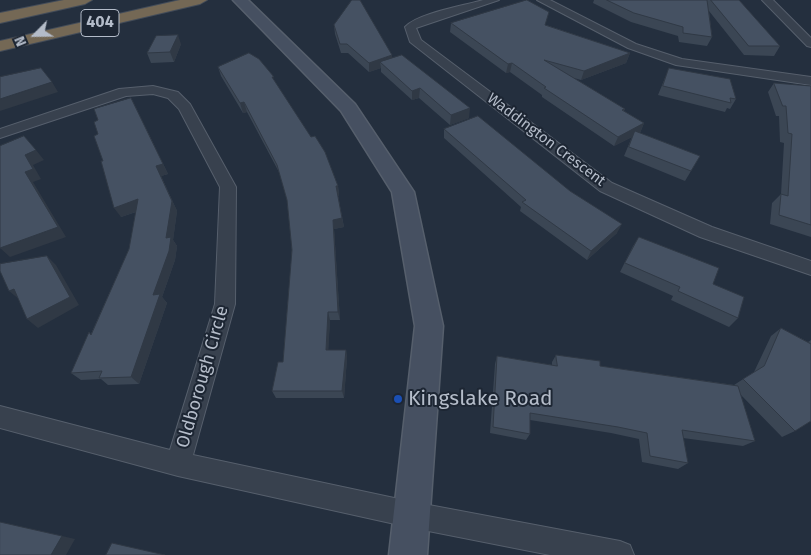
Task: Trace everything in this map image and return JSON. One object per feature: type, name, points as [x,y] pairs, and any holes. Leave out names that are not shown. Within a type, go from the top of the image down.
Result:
[{"type":"highway","name":"404","points":[[0,18],[85,0]]},
{"type":"highway","name":"404","points":[[0,46],[200,0]]},
{"type":"street","name":"Waddington Crescent","points":[[494,0],[425,20],[410,27],[416,42],[606,187],[706,232],[811,268]]},
{"type":"street","points":[[542,0],[632,46],[680,62],[811,81]]},
{"type":"street","points":[[767,0],[811,44]]},
{"type":"street","points":[[242,2],[348,108],[403,192],[429,326],[414,515],[408,555]]},
{"type":"street","name":"Oldborough Circle","points":[[0,134],[124,92],[153,90],[173,95],[184,107],[228,187],[225,304],[178,464]]},
{"type":"street","points":[[0,417],[178,464],[414,515],[620,555]]},
{"type":"building","points":[[352,0],[360,0],[392,55],[369,63],[347,44],[340,44],[334,25]]},
{"type":"building","points":[[527,0],[549,12],[545,25],[630,53],[584,71],[544,60],[625,109],[622,110],[644,123],[618,137],[544,88],[546,87],[512,63],[508,64],[451,23]]},
{"type":"building","points":[[607,0],[707,0],[712,37],[683,33],[683,27],[634,13]]},
{"type":"building","points":[[711,0],[739,0],[780,46],[749,46]]},
{"type":"building","points":[[178,35],[170,52],[147,53],[156,36]]},
{"type":"building","points":[[249,53],[259,59],[274,77],[272,77],[311,137],[315,136],[325,152],[338,186],[336,186],[342,218],[333,220],[338,312],[328,312],[326,350],[346,350],[342,391],[272,391],[278,362],[283,362],[292,250],[287,200],[277,165],[244,102],[240,103],[218,67]]},
{"type":"building","points":[[402,55],[470,108],[451,115],[420,88],[412,91],[380,62]]},
{"type":"building","points":[[41,68],[52,82],[0,99],[0,77]]},
{"type":"building","points":[[669,68],[730,79],[736,99],[730,98],[731,103],[663,86]]},
{"type":"building","points":[[774,83],[811,86],[811,225],[779,215],[781,194],[788,196],[792,134],[788,133],[786,106],[783,106]]},
{"type":"building","points":[[131,98],[163,164],[156,166],[172,201],[166,238],[171,237],[169,251],[153,295],[160,294],[131,377],[99,378],[102,371],[71,373],[89,332],[91,335],[129,249],[138,199],[114,208],[101,161],[103,161],[94,136],[98,134],[94,122],[98,120],[94,109]]},
{"type":"building","points":[[478,116],[570,191],[622,224],[591,251],[522,202],[526,200],[444,129]]},
{"type":"building","points":[[635,131],[700,156],[691,171],[629,147]]},
{"type":"building","points":[[24,136],[36,150],[25,155],[33,169],[25,172],[58,227],[0,248],[0,146]]},
{"type":"building","points":[[639,237],[719,268],[713,284],[744,297],[738,318],[678,291],[680,287],[625,263]]},
{"type":"building","points":[[47,256],[70,297],[27,319],[14,289],[9,291],[0,271],[0,264]]},
{"type":"building","points":[[781,328],[811,344],[811,421],[795,431],[743,379],[764,366]]},
{"type":"building","points":[[556,355],[600,361],[600,366],[738,386],[755,441],[682,430],[688,463],[650,456],[647,433],[618,427],[530,413],[530,434],[493,427],[497,356],[557,366]]},
{"type":"building","points":[[0,522],[62,536],[51,555],[0,555]]},
{"type":"building","points":[[112,543],[165,555],[106,555]]},
{"type":"place","name":"Kingslake Road","points":[[398,399]]}]
